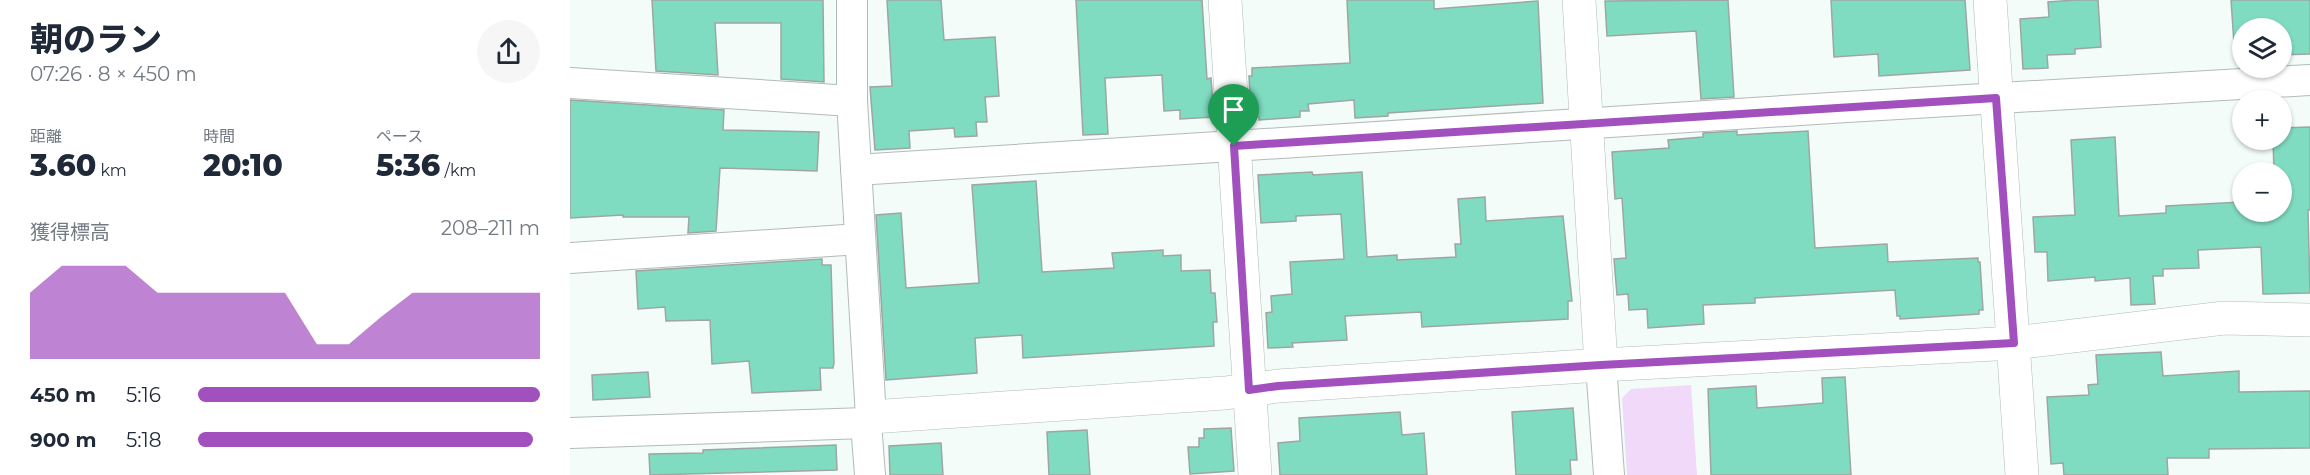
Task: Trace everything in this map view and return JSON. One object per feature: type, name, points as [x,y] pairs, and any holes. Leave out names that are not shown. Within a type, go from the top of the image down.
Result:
[{"type":"street","points":[[852,0],[852,101],[870,475]]},
{"type":"street","points":[[1225,0],[1255,475]]},
{"type":"street","points":[[1579,0],[1601,365],[1610,475]]},
{"type":"street","points":[[1990,0],[2022,475]]},
{"type":"street","points":[[856,171],[2310,80]]},
{"type":"street","points":[[570,83],[852,101]]},
{"type":"street","points":[[570,258],[860,239]]},
{"type":"street","points":[[570,433],[869,420],[1214,394],[1278,386],[1601,365],[2014,343],[2224,318],[2310,320]]},
{"type":"shaded area","points":[[1691,385],[1697,475],[1627,475],[1622,398],[1631,389]]},
{"type":"building","points":[[652,0],[823,0],[824,82],[781,79],[781,23],[715,23],[718,75],[656,71]]},
{"type":"building","points":[[887,0],[941,0],[944,40],[995,37],[999,96],[985,97],[987,122],[976,122],[977,136],[955,137],[954,128],[909,131],[910,148],[875,150],[870,87],[892,86]]},
{"type":"building","points":[[1076,0],[1202,0],[1207,79],[1211,78],[1214,117],[1180,119],[1180,110],[1164,111],[1162,75],[1105,78],[1108,134],[1083,135]]},
{"type":"building","points":[[1347,0],[1434,0],[1434,9],[1538,1],[1543,103],[1388,113],[1388,116],[1355,118],[1354,100],[1308,104],[1309,111],[1300,111],[1300,117],[1259,120],[1259,117],[1251,115],[1249,76],[1252,76],[1252,68],[1350,63]]},
{"type":"building","points":[[1728,0],[1734,97],[1701,99],[1696,31],[1607,36],[1605,1]]},
{"type":"building","points":[[1831,0],[1965,0],[1970,70],[1879,76],[1878,54],[1834,57]]},
{"type":"building","points":[[2098,0],[2101,47],[2075,49],[2075,54],[2047,55],[2048,68],[2023,69],[2020,19],[2049,17],[2048,2]]},
{"type":"building","points":[[2231,0],[2310,0],[2310,54],[2292,55],[2292,18],[2232,18]]},
{"type":"building","points":[[570,100],[724,110],[723,130],[819,132],[817,171],[720,168],[716,231],[688,233],[689,217],[623,217],[623,215],[570,218]]},
{"type":"building","points":[[2310,127],[2310,210],[2308,210],[2310,293],[2263,294],[2261,247],[2198,250],[2199,268],[2163,269],[2163,276],[2153,276],[2155,304],[2131,305],[2130,278],[2095,281],[2095,277],[2048,281],[2047,252],[2035,252],[2033,217],[2075,215],[2071,140],[2115,137],[2119,216],[2166,213],[2166,206],[2232,203],[2232,222],[2292,222],[2292,162],[2274,162],[2273,150],[2292,150],[2292,128]]},
{"type":"building","points":[[1737,131],[1737,135],[1808,131],[1815,248],[1887,244],[1888,262],[1978,258],[1983,310],[1979,310],[1979,314],[1900,319],[1900,316],[1897,316],[1895,290],[1755,298],[1755,303],[1703,305],[1704,324],[1648,328],[1647,309],[1629,310],[1628,294],[1617,295],[1614,259],[1626,258],[1622,198],[1615,199],[1612,152],[1669,148],[1668,140],[1703,137],[1703,133]]},
{"type":"building","points":[[1312,172],[1313,175],[1362,172],[1367,257],[1397,255],[1397,260],[1456,257],[1455,244],[1461,244],[1458,199],[1485,197],[1486,221],[1563,216],[1572,301],[1568,301],[1568,319],[1422,327],[1421,312],[1345,316],[1347,340],[1292,343],[1293,347],[1268,348],[1266,313],[1272,312],[1271,296],[1292,294],[1290,262],[1344,259],[1341,214],[1296,216],[1296,221],[1261,223],[1258,175]]},
{"type":"building","points":[[1036,181],[1042,272],[1114,268],[1112,253],[1163,250],[1163,256],[1181,255],[1181,271],[1210,270],[1211,293],[1215,293],[1217,322],[1213,322],[1214,346],[1023,358],[1022,335],[975,338],[977,373],[886,380],[876,215],[901,213],[906,288],[979,283],[972,185]]},
{"type":"building","points":[[822,259],[822,265],[831,265],[834,363],[833,368],[820,368],[821,390],[752,393],[749,361],[712,364],[710,320],[666,321],[665,307],[638,309],[636,271]]},
{"type":"building","points":[[2161,352],[2163,376],[2239,371],[2239,392],[2310,391],[2310,448],[2209,449],[2209,458],[2167,458],[2168,475],[2064,475],[2063,463],[2051,464],[2047,397],[2089,395],[2088,385],[2098,384],[2096,355]]},
{"type":"building","points":[[648,372],[650,397],[593,400],[592,375]]},
{"type":"building","points":[[1845,377],[1851,475],[1711,475],[1708,389],[1756,386],[1757,408],[1823,403],[1822,378]]},
{"type":"building","points":[[1573,408],[1577,460],[1570,460],[1571,475],[1516,475],[1512,412]]},
{"type":"building","points":[[1400,412],[1402,435],[1424,433],[1427,475],[1280,475],[1278,443],[1300,441],[1299,418]]},
{"type":"building","points":[[1231,428],[1234,471],[1190,474],[1188,447],[1199,447],[1199,438],[1204,438],[1204,429]]},
{"type":"building","points":[[1087,430],[1090,475],[1049,475],[1047,432]]},
{"type":"building","points":[[941,443],[943,475],[890,475],[889,446]]},
{"type":"building","points":[[836,445],[837,470],[650,475],[649,454]]},
{"type":"route","points":[[1996,98],[2014,343],[1601,365],[1278,386],[1249,390],[1234,146],[1996,98]]}]
